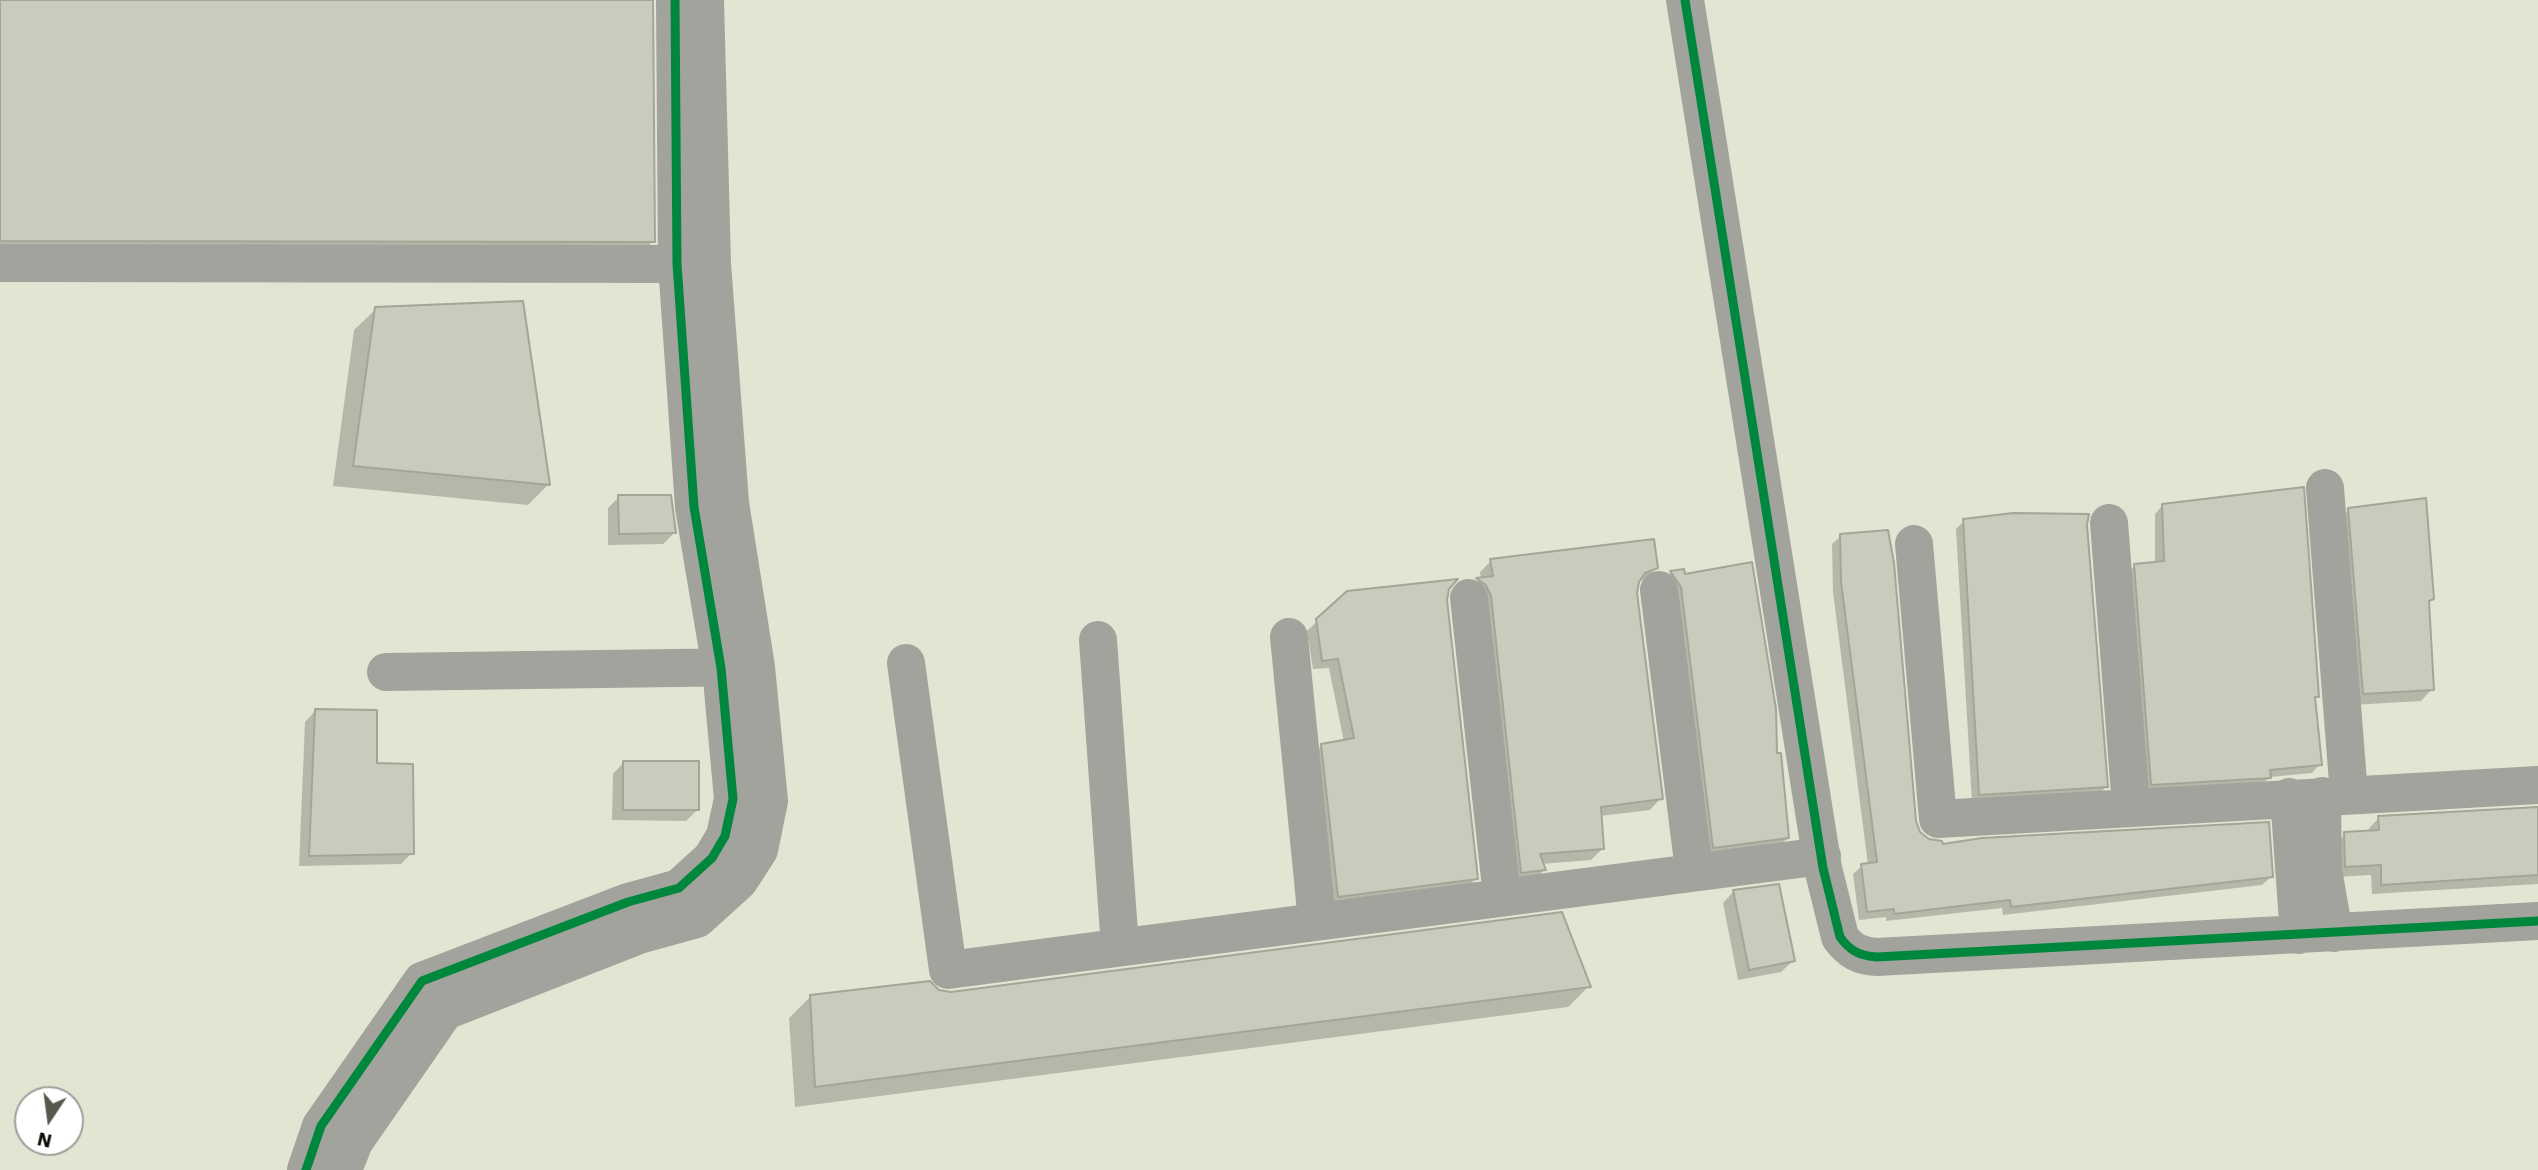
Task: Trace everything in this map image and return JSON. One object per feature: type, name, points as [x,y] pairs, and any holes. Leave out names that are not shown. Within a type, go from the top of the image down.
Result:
[{"type":"street","points":[[675,0],[694,264]]},
{"type":"street","points":[[344,1170],[354,1142],[445,1011],[639,935],[697,919],[739,881],[759,850],[769,801],[739,667],[694,507],[694,264],[705,0]]},
{"type":"street","points":[[1685,0],[1822,856],[1840,937],[1853,951],[1865,956],[2538,921]]},
{"type":"street","points":[[0,263],[694,264]]},
{"type":"street","points":[[2317,934],[2323,870],[2320,796],[2325,488]]},
{"type":"street","points":[[2109,523],[2131,806]]},
{"type":"street","points":[[1914,544],[1938,819],[2538,785]]},
{"type":"street","points":[[1659,590],[1694,870]]},
{"type":"street","points":[[1469,598],[1502,896]]},
{"type":"street","points":[[1289,637],[1317,921]]},
{"type":"street","points":[[1098,640],[1120,947]]},
{"type":"street","points":[[906,663],[948,970],[1694,870],[1758,866],[1822,856]]},
{"type":"street","points":[[386,672],[739,667]]},
{"type":"street","points":[[306,1170],[321,1126],[422,981],[628,902],[679,888],[712,858],[725,836],[733,799],[739,667]]},
{"type":"building","points":[[0,0],[653,0],[655,242],[0,241]]},
{"type":"building","points":[[523,301],[550,485],[353,466],[375,307]]},
{"type":"building","points":[[2304,487],[2319,697],[2315,697],[2322,765],[2270,770],[2271,778],[2151,785],[2134,564],[2164,561],[2162,504]]},
{"type":"building","points":[[618,495],[671,495],[676,533],[619,534]]},
{"type":"building","points":[[2426,498],[2434,599],[2429,601],[2434,690],[2363,694],[2348,508]]},
{"type":"building","points":[[2013,513],[2089,514],[2087,525],[2108,787],[1979,795],[1963,519]]},
{"type":"building","points":[[1888,530],[1894,563],[1916,821],[1920,832],[1929,839],[1942,841],[1943,844],[1982,838],[2269,822],[2273,877],[2011,907],[2010,900],[1894,914],[1894,909],[1867,912],[1861,864],[1877,862],[1841,582],[1840,534]]},
{"type":"building","points":[[1654,539],[1658,568],[1645,573],[1639,582],[1637,593],[1663,799],[1601,807],[1604,849],[1540,854],[1546,870],[1521,873],[1491,596],[1486,585],[1476,578],[1493,576],[1490,559]]},
{"type":"building","points":[[1752,562],[1776,709],[1777,753],[1781,753],[1789,838],[1713,848],[1681,587],[1670,571],[1684,569],[1685,574]]},
{"type":"building","points":[[1458,579],[1449,589],[1447,600],[1478,879],[1338,897],[1321,744],[1354,738],[1338,659],[1322,661],[1316,619],[1347,591]]},
{"type":"building","points":[[315,709],[377,710],[377,763],[413,764],[414,854],[309,856]]},
{"type":"building","points":[[623,761],[699,761],[699,810],[623,810]]},
{"type":"building","points":[[2538,807],[2538,875],[2381,885],[2381,865],[2345,867],[2344,832],[2379,830],[2378,816]]},
{"type":"building","points":[[1779,884],[1795,961],[1749,970],[1733,890]]},
{"type":"building","points":[[1562,912],[1591,987],[815,1087],[810,995],[930,981],[939,990],[951,992]]},
{"type":"cycle path","points":[[306,1170],[321,1126],[422,981],[628,902],[679,888],[712,858],[725,836],[733,799],[721,668],[694,507],[677,264],[675,0]]},
{"type":"cycle path","points":[[1685,0],[1823,868],[1840,937],[1844,942],[1856,952],[1877,957],[2538,921]]}]
